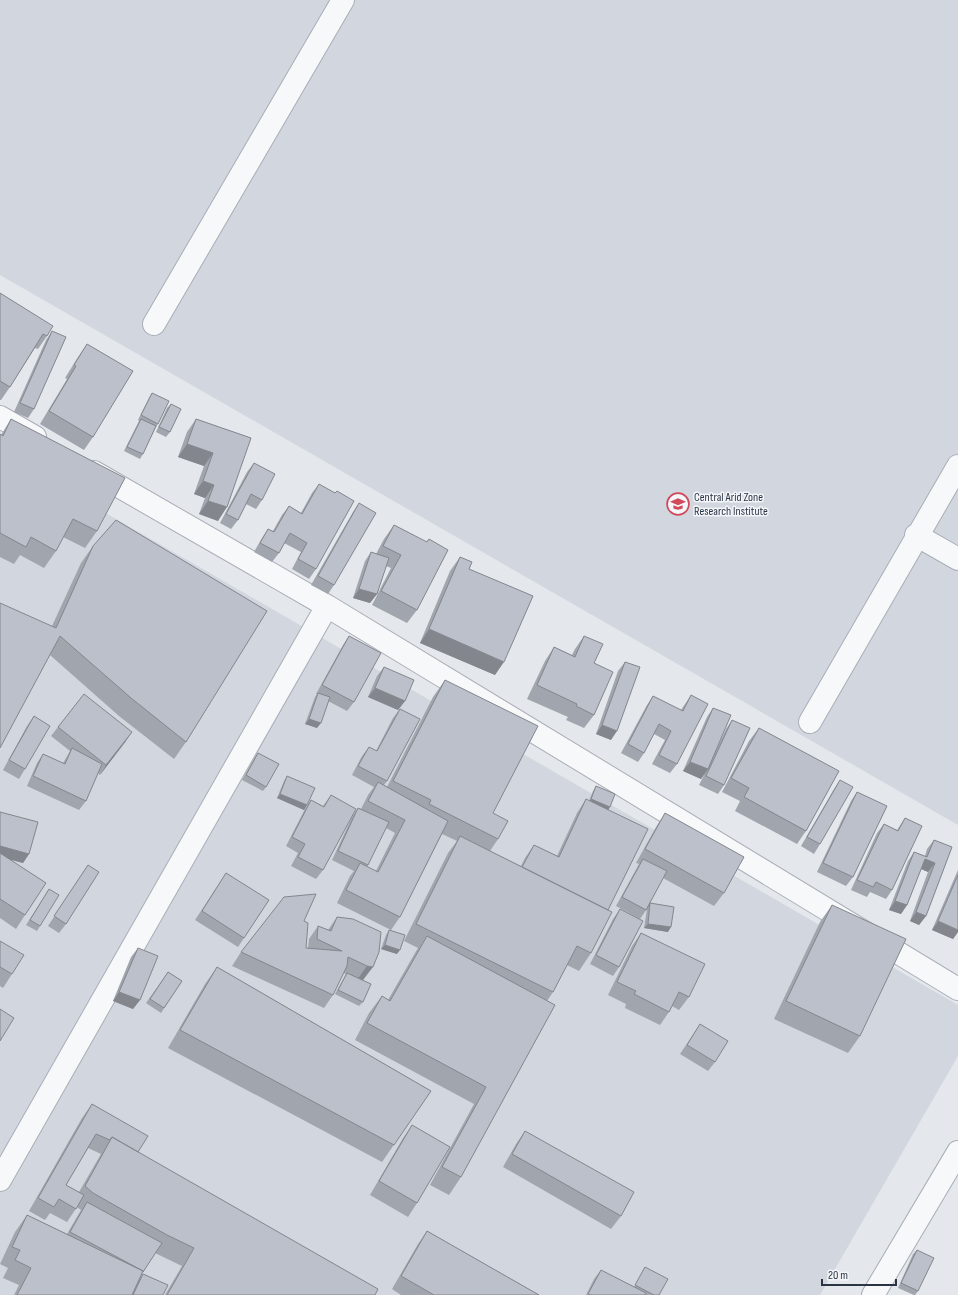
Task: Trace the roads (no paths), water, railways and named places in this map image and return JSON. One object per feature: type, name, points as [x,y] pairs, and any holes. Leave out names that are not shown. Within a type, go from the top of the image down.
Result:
[{"type":"street","points":[[154,324],[343,0]]},
{"type":"street","points":[[0,417],[54,449]]},
{"type":"street","points":[[75,460],[327,606],[958,989]]},
{"type":"street","points":[[810,722],[916,535],[958,466]]},
{"type":"street","points":[[916,535],[958,559]]},
{"type":"street","points":[[0,1180],[327,606]]},
{"type":"street","points":[[873,1295],[958,1152]]},
{"type":"place","name":"Central Arid Zone Research Institute","points":[[678,504]]}]
